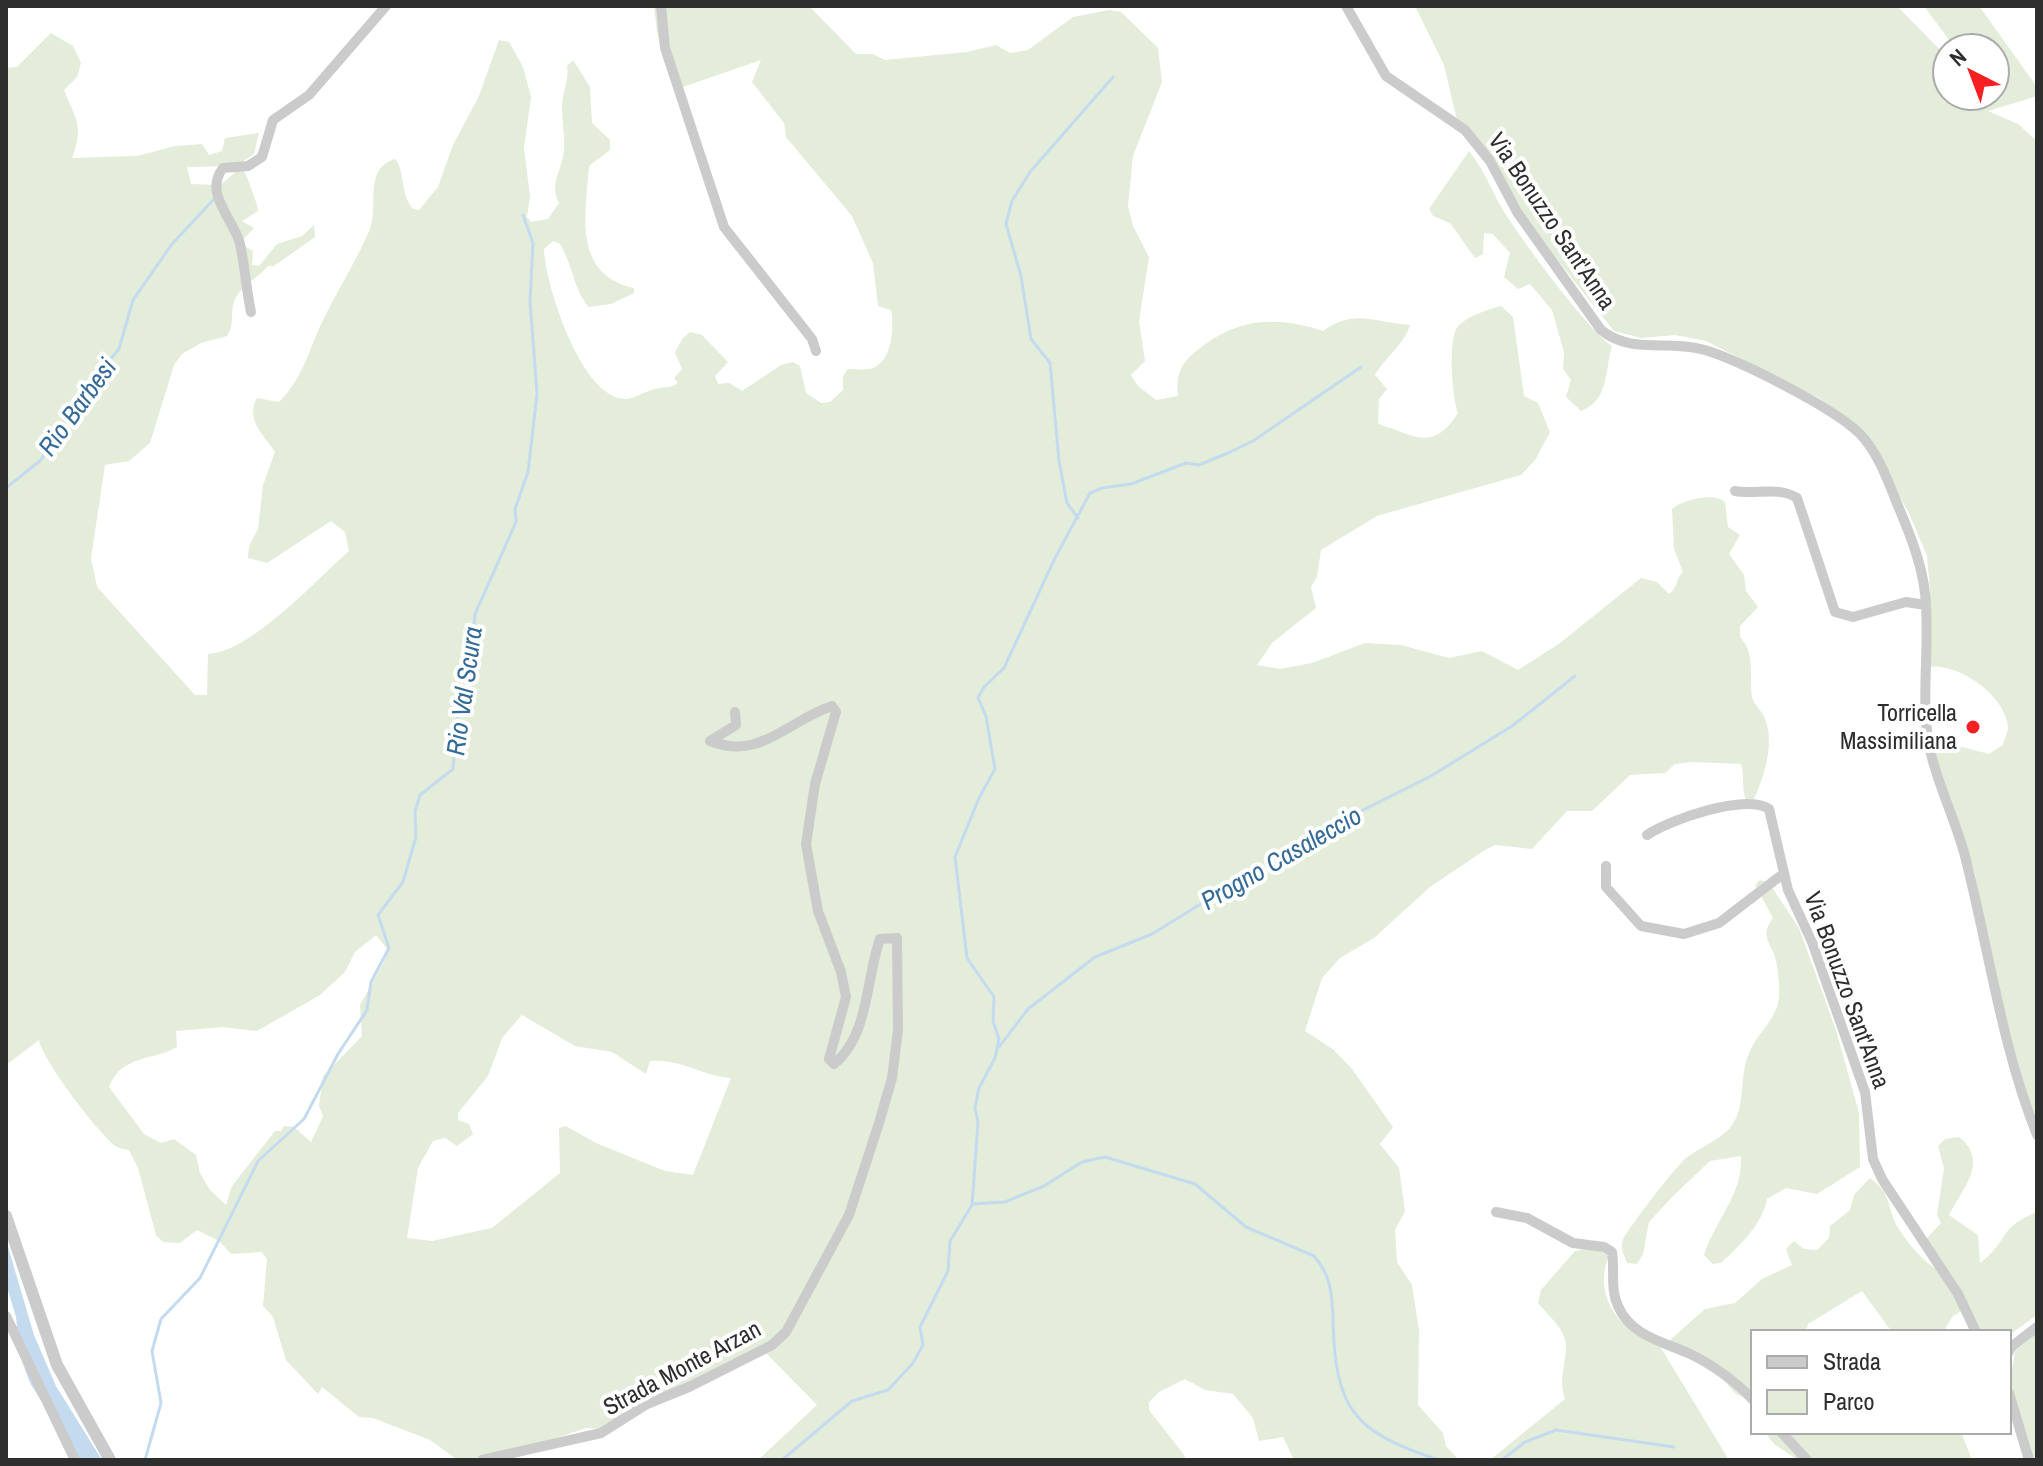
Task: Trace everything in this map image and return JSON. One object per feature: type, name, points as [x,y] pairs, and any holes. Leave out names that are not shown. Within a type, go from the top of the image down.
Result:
[{"type":"street","points":[[251,312],[239,239],[219,199],[219,173],[223,168],[248,166],[262,157],[273,120],[309,95],[386,6]]},
{"type":"street","points":[[661,6],[665,48],[724,227],[812,339],[816,351]]},
{"type":"street","name":"Via Bonuzzo Sant'Anna","points":[[1346,6],[1386,76],[1465,130],[1490,161],[1517,212],[1601,330],[1616,342],[1639,346],[1671,344],[1705,350],[1811,402],[1859,433],[1883,468],[1916,552],[1926,605],[1929,746],[1958,830],[2016,1071],[2037,1135]]},
{"type":"street","points":[[1735,491],[1750,494],[1789,492],[1797,498],[1835,612],[1853,617],[1906,602],[1926,605]]},
{"type":"street","name":"Strada Monte Arzan","points":[[482,1460],[601,1433],[647,1404],[689,1387],[772,1345],[786,1332],[849,1215],[892,1078],[898,1030],[897,938],[880,939],[870,985],[847,1054],[834,1064],[829,1059],[846,997],[841,972],[818,911],[806,844],[815,784],[836,712],[832,706],[819,711],[757,745],[729,749],[710,741],[736,725],[735,712]]},
{"type":"street","name":"Via Bonuzzo Sant'Anna","points":[[1647,835],[1685,815],[1762,804],[1769,809],[1783,874],[1812,942],[1865,1092],[1873,1159],[1882,1179],[1958,1294],[1975,1330]]},
{"type":"street","name":"Via Bonuzzo Sant'Anna","points":[[1606,866],[1606,887],[1641,926],[1684,934],[1719,923],[1783,874]]},
{"type":"street","points":[[1496,1212],[1527,1218],[1573,1243],[1604,1247],[1612,1252],[1613,1293],[1619,1309],[1630,1323],[1659,1343],[1689,1354],[1751,1399]]},
{"type":"street","points":[[6,1216],[57,1365],[110,1460]]},
{"type":"street","points":[[6,1316],[75,1460]]},
{"type":"street","points":[[2011,1347],[2037,1327]]},
{"type":"street","points":[[2011,1400],[2029,1460]]},
{"type":"street","points":[[1783,1434],[1807,1460]]},
{"type":"green space","points":[[654,6],[809,6],[856,54],[873,54],[885,60],[967,52],[996,45],[1010,53],[1028,50],[1073,17],[1109,10],[1121,12],[1158,48],[1162,82],[1133,156],[1128,206],[1133,226],[1149,257],[1139,321],[1145,361],[1131,375],[1138,386],[1156,400],[1178,396],[1178,379],[1186,361],[1204,345],[1232,329],[1277,322],[1323,331],[1345,320],[1376,320],[1410,325],[1404,339],[1375,375],[1387,389],[1379,399],[1378,423],[1416,437],[1432,437],[1445,429],[1458,413],[1452,354],[1455,331],[1459,325],[1473,316],[1501,306],[1513,317],[1524,396],[1538,403],[1550,432],[1535,460],[1521,475],[1377,516],[1321,550],[1317,577],[1311,587],[1316,608],[1272,643],[1257,665],[1280,669],[1312,663],[1365,643],[1401,645],[1449,658],[1482,651],[1518,670],[1560,643],[1641,578],[1657,582],[1669,594],[1683,572],[1674,549],[1672,509],[1699,498],[1714,497],[1725,502],[1728,527],[1740,535],[1729,554],[1744,575],[1746,591],[1758,607],[1740,626],[1740,637],[1750,658],[1752,697],[1764,716],[1769,739],[1765,770],[1754,799],[1746,800],[1741,764],[1692,762],[1675,764],[1665,773],[1630,775],[1592,811],[1567,811],[1532,849],[1495,845],[1430,887],[1374,938],[1340,958],[1322,978],[1305,1031],[1334,1050],[1352,1069],[1393,1127],[1380,1144],[1399,1168],[1405,1211],[1395,1230],[1397,1262],[1412,1285],[1419,1330],[1418,1405],[1443,1433],[1446,1446],[1459,1460],[1294,1460],[1283,1437],[1259,1441],[1253,1418],[1233,1394],[1205,1390],[1185,1379],[1159,1392],[1149,1402],[1149,1410],[1185,1460],[758,1460],[817,1405],[762,1349],[605,1429],[586,1428],[535,1445],[466,1460],[455,1458],[430,1440],[373,1418],[359,1417],[322,1387],[318,1394],[286,1360],[273,1317],[263,1306],[267,1259],[262,1252],[231,1254],[219,1241],[197,1230],[180,1243],[163,1242],[156,1235],[138,1168],[129,1150],[117,1147],[85,1113],[60,1079],[39,1040],[6,1065],[6,68],[17,67],[51,33],[73,46],[81,63],[77,77],[64,90],[78,131],[72,158],[137,156],[175,146],[202,144],[209,155],[222,151],[225,138],[259,133],[254,154],[236,166],[187,167],[191,184],[220,185],[237,171],[244,171],[258,211],[242,221],[254,228],[240,243],[253,251],[252,265],[259,266],[277,244],[302,236],[314,225],[315,237],[274,266],[268,266],[238,294],[227,336],[201,343],[182,354],[174,365],[150,443],[129,461],[105,465],[91,558],[97,587],[195,695],[207,695],[208,654],[225,650],[263,628],[349,551],[345,532],[331,521],[267,563],[248,558],[249,546],[258,529],[263,485],[275,452],[254,420],[257,398],[279,402],[299,374],[370,229],[375,179],[385,164],[395,159],[413,209],[419,210],[438,187],[453,145],[479,96],[499,40],[509,42],[523,67],[531,97],[524,148],[530,196],[527,217],[531,222],[548,219],[559,203],[555,188],[564,148],[562,103],[567,66],[573,60],[590,87],[592,123],[610,140],[610,150],[589,166],[585,223],[587,240],[592,257],[601,270],[614,281],[634,288],[634,293],[611,304],[589,307],[559,243],[553,241],[544,249],[551,287],[568,337],[594,380],[609,394],[629,399],[678,383],[674,378],[682,369],[675,352],[690,332],[702,335],[728,362],[715,376],[718,384],[729,383],[742,391],[781,365],[793,362],[800,366],[806,393],[821,403],[830,402],[843,390],[843,376],[848,369],[871,369],[885,358],[891,342],[892,317],[891,310],[878,306],[873,263],[852,216],[786,137],[784,123],[752,82],[761,60],[677,89],[657,33]],"holes":[[[376,935],[387,949],[384,962],[360,1005],[362,1036],[323,1076],[319,1106],[323,1116],[311,1142],[294,1127],[284,1126],[281,1131],[275,1131],[232,1186],[226,1205],[210,1190],[200,1173],[196,1155],[174,1139],[161,1143],[144,1134],[109,1087],[114,1077],[129,1064],[177,1047],[176,1031],[223,1027],[257,1031],[320,995],[345,972],[355,952]],[[522,1015],[575,1046],[612,1052],[646,1074],[650,1061],[661,1061],[731,1078],[693,1175],[665,1171],[596,1143],[566,1126],[559,1128],[560,1173],[492,1228],[432,1241],[407,1238],[418,1168],[433,1141],[445,1138],[457,1146],[473,1134],[469,1124],[458,1120],[458,1113],[488,1076],[502,1038]]]},
{"type":"green space","points":[[1415,6],[1897,6],[1931,41],[1931,112],[1990,112],[2018,124],[2037,141],[2037,1131],[1990,959],[1975,873],[1931,742],[1936,740],[1989,754],[2003,745],[2008,727],[1998,703],[1978,683],[1953,670],[1928,667],[1930,589],[1927,556],[1909,513],[1860,428],[1819,398],[1706,341],[1675,335],[1641,338],[1614,331],[1543,242],[1457,120],[1444,65]]},
{"type":"green space","points":[[1924,6],[1979,6],[1998,32],[1943,32]]},
{"type":"green space","points":[[2011,51],[2037,87],[2037,96],[2011,104]]},
{"type":"green space","points":[[1469,151],[1503,210],[1539,261],[1571,304],[1612,346],[1601,392],[1597,400],[1581,411],[1566,397],[1571,380],[1563,369],[1564,352],[1552,310],[1530,284],[1518,289],[1504,277],[1510,253],[1493,234],[1484,233],[1483,254],[1475,258],[1450,223],[1433,216],[1429,209]]},
{"type":"green space","points":[[1760,880],[1769,883],[1799,928],[1836,1030],[1859,1113],[1860,1167],[1817,1194],[1786,1188],[1767,1199],[1749,1234],[1721,1263],[1713,1264],[1704,1255],[1734,1194],[1741,1156],[1710,1161],[1649,1222],[1643,1254],[1637,1264],[1627,1263],[1622,1249],[1623,1240],[1652,1198],[1686,1158],[1719,1138],[1734,1122],[1740,1107],[1748,1056],[1777,1006],[1777,969],[1767,936],[1773,918],[1755,885]]},
{"type":"green space","points":[[1959,1137],[1972,1156],[1970,1175],[1949,1215],[1978,1235],[1980,1263],[2015,1223],[2037,1212],[2037,1315],[2011,1334],[2011,1330],[1975,1330],[1967,1308],[1953,1316],[1944,1330],[1891,1330],[1862,1291],[1808,1324],[1806,1330],[1751,1330],[1751,1401],[1736,1394],[1716,1372],[1669,1341],[1705,1309],[1735,1303],[1762,1279],[1792,1265],[1786,1249],[1794,1241],[1804,1249],[1817,1250],[1829,1238],[1830,1226],[1850,1210],[1854,1195],[1870,1178],[1885,1193],[1903,1235],[1920,1256],[1938,1270],[1923,1242],[1941,1223],[1937,1215],[1944,1168],[1938,1146],[1945,1139]]},
{"type":"green space","points":[[1594,1248],[1609,1256],[1604,1285],[1613,1311],[1632,1331],[1658,1343],[1729,1460],[1490,1460],[1565,1399],[1562,1379],[1565,1341],[1556,1323],[1538,1303],[1541,1290],[1575,1251]]},
{"type":"green space","points":[[2037,1332],[2037,1460],[2032,1460],[2011,1386],[2015,1351]]},
{"type":"green space","points":[[1766,1434],[1962,1434],[1972,1460],[1798,1460],[1774,1444]]},
{"type":"water","points":[[6,1240],[34,1335],[56,1386],[102,1460],[78,1460],[30,1383],[20,1356],[16,1317],[6,1284]]},
{"type":"waterway","points":[[1078,518],[1067,503],[1059,461],[1050,363],[1031,339],[1021,276],[1006,224],[1012,201],[1030,172],[1113,77]]},
{"type":"waterway","name":"Rio Barbesi","points":[[6,488],[41,460],[81,394],[119,349],[133,300],[172,244],[214,199]]},
{"type":"waterway","name":"Rio Val Scura","points":[[145,1460],[161,1403],[152,1351],[161,1319],[200,1278],[258,1161],[304,1119],[338,1054],[367,1010],[371,982],[389,948],[378,915],[403,882],[416,837],[415,811],[420,795],[453,769],[458,706],[469,678],[475,614],[516,522],[515,509],[528,472],[537,394],[530,301],[533,243],[523,215]]},
{"type":"waterway","points":[[782,1460],[852,1401],[888,1390],[913,1363],[923,1345],[920,1327],[948,1271],[950,1241],[972,1205],[978,1122],[975,1108],[979,1088],[995,1058],[999,1039],[993,1021],[994,997],[967,958],[955,857],[979,798],[995,769],[986,716],[978,698],[984,687],[1004,668],[1054,560],[1090,493],[1131,484],[1186,463],[1199,465],[1228,453],[1253,441],[1361,367]]},
{"type":"waterway","name":"Progno Casaleccio","points":[[999,1047],[1028,1009],[1095,957],[1152,934],[1238,881],[1300,850],[1333,825],[1431,776],[1512,726],[1575,676]]},
{"type":"waterway","points":[[973,1204],[1005,1202],[1044,1186],[1082,1162],[1105,1157],[1195,1184],[1246,1227],[1314,1256],[1330,1285],[1338,1374],[1344,1395],[1354,1412],[1386,1439],[1439,1460]]},
{"type":"waterway","points":[[1502,1460],[1525,1442],[1556,1430],[1674,1447]]},
{"type":"place","name":"Torricella Massimiliana","points":[[1973,727]]}]
